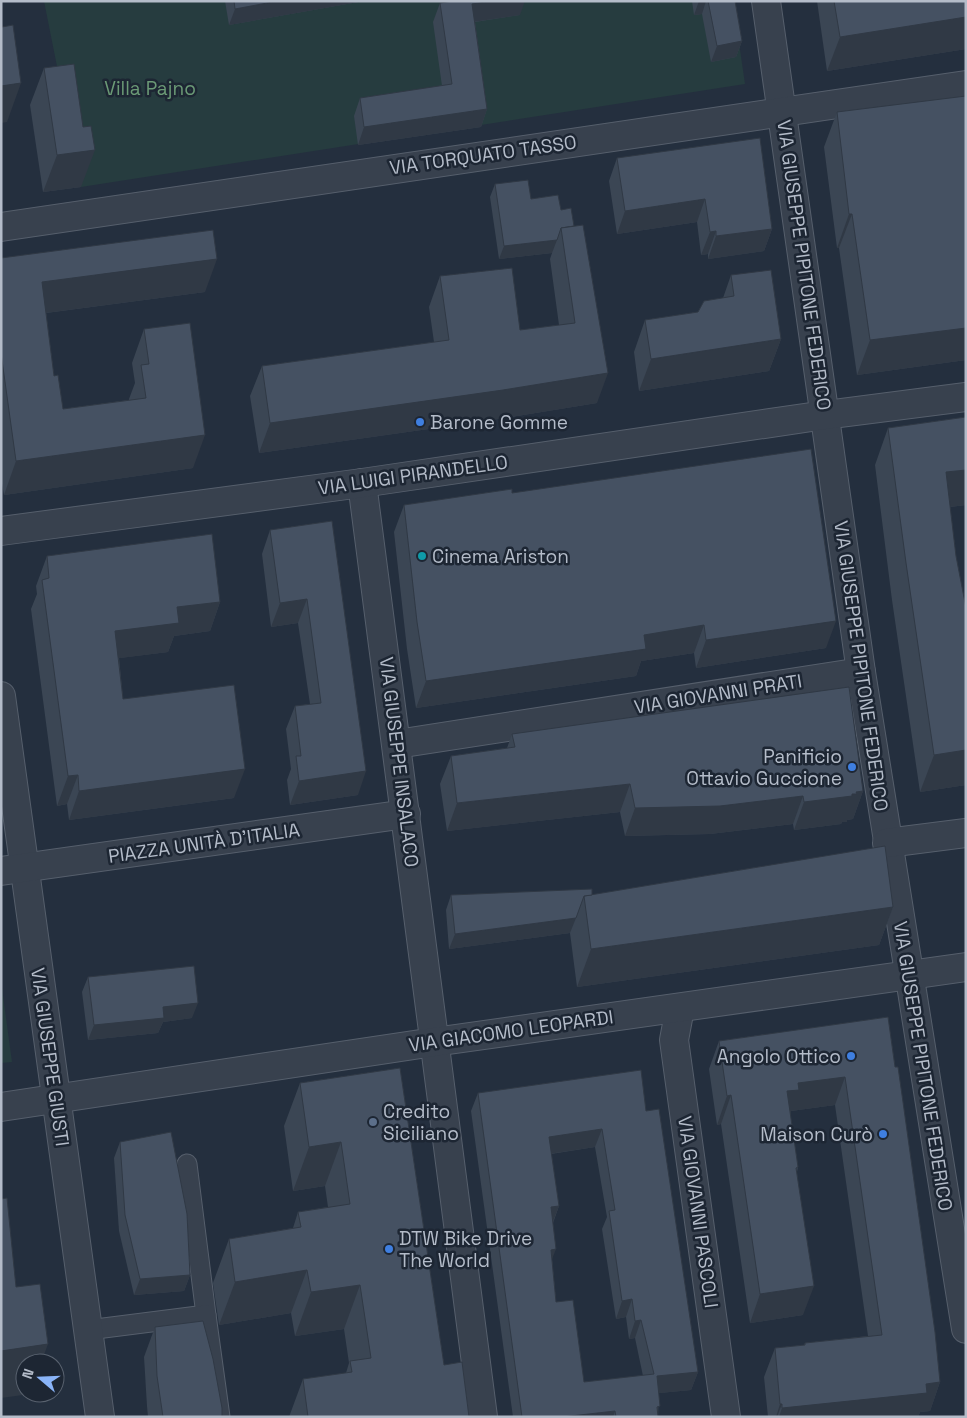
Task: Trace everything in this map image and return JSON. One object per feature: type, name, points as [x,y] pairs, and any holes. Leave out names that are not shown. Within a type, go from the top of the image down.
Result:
[{"type":"street","name":"VIA GIUSEPPE PIPITONE FEDERICO","points":[[766,1],[861,672],[966,1329]]},
{"type":"street","name":"VIA TORQUATO TASSO","points":[[1,227],[782,110],[966,85]]},
{"type":"street","name":"VIA LUIGI PIRANDELLO","points":[[1,532],[362,483],[825,415],[966,397]]},
{"type":"street","name":"VIA GIUSEPPE INSALACO","points":[[362,483],[483,1417]]},
{"type":"street","name":"VIA GIOVANNI PRATI","points":[[396,744],[861,672]]},
{"type":"street","name":"VIA GIUSEPPE GIUSTI","points":[[1,696],[13,869],[56,1099],[100,1417]]},
{"type":"street","name":"PIAZZA UNITÀ D'ITALIA","points":[[13,869],[406,814]]},
{"type":"street","points":[[887,843],[966,833]]},
{"type":"street","name":"VIA GIACOMO LEOPARDI","points":[[56,1099],[434,1042],[966,967]]},
{"type":"street","name":"VIA GIOVANNI PASCOLI","points":[[680,1008],[674,1040],[726,1417]]},
{"type":"street","points":[[1,1107],[56,1099]]},
{"type":"lane","points":[[187,1164],[220,1417]]},
{"type":"lane","points":[[88,1330],[206,1315]]},
{"type":"green space","name":"Villa Pajno","points":[[44,1],[733,1],[745,84],[81,187]]},
{"type":"green space","points":[[1,981],[12,1062],[1,1063]]},
{"type":"building","points":[[234,1],[278,1],[235,9]]},
{"type":"building","points":[[453,1],[493,1],[472,4],[487,109],[364,127],[360,98],[452,84],[440,3]]},
{"type":"building","points":[[708,1],[735,1],[742,41],[717,46]]},
{"type":"building","points":[[834,1],[966,1],[966,17],[840,37]]},
{"type":"building","points":[[1,19],[2,27],[13,25],[21,83],[1,86]]},
{"type":"building","points":[[74,64],[83,127],[91,126],[95,150],[57,155],[44,68]]},
{"type":"building","points":[[966,96],[966,328],[870,340],[852,214],[849,214],[837,112]]},
{"type":"building","points":[[760,138],[772,229],[716,236],[716,231],[710,232],[705,199],[625,211],[617,158]]},
{"type":"building","points":[[528,180],[531,199],[558,195],[561,210],[571,208],[574,226],[561,228],[557,240],[504,246],[495,184]]},
{"type":"building","points":[[583,225],[608,373],[270,423],[262,366],[449,340],[440,276],[512,268],[520,330],[575,323],[561,228]]},
{"type":"building","points":[[213,230],[217,259],[42,282],[54,376],[58,375],[63,409],[146,398],[141,365],[149,364],[144,329],[190,323],[205,435],[16,461],[1,353],[1,258]]},
{"type":"building","points":[[771,270],[781,339],[651,359],[645,320],[698,312],[704,301],[734,296],[731,275]]},
{"type":"building","points":[[966,417],[966,470],[946,472],[956,556],[966,608],[966,750],[934,755],[888,428]]},
{"type":"building","points":[[811,449],[836,621],[706,640],[704,625],[644,635],[646,649],[426,681],[417,622],[404,505],[512,489],[512,493]]},
{"type":"building","points":[[332,521],[366,771],[299,781],[296,756],[301,756],[295,706],[321,703],[307,599],[280,603],[270,530]]},
{"type":"building","points":[[212,534],[220,602],[177,607],[179,623],[115,631],[123,699],[234,685],[245,769],[79,791],[78,775],[68,776],[42,580],[49,578],[47,556]]},
{"type":"building","points":[[849,687],[863,791],[856,792],[857,794],[852,794],[852,796],[804,802],[803,796],[720,806],[635,808],[630,784],[457,803],[451,756],[515,747],[512,734]]},
{"type":"building","points":[[885,846],[893,907],[591,949],[584,896]]},
{"type":"building","points":[[592,889],[592,895],[584,896],[576,918],[455,934],[451,895]]},
{"type":"building","points":[[194,966],[198,1003],[163,1007],[164,1018],[94,1025],[88,977]]},
{"type":"building","points":[[888,1017],[895,1067],[898,1067],[903,1102],[935,1332],[940,1382],[926,1384],[927,1393],[782,1408],[782,1404],[780,1404],[775,1348],[882,1335],[845,1077],[798,1083],[799,1090],[787,1091],[798,1167],[796,1168],[814,1286],[760,1294],[731,1095],[727,1096],[719,1041]]},
{"type":"building","points":[[400,1068],[444,1365],[462,1362],[469,1417],[308,1417],[303,1379],[352,1372],[350,1361],[371,1358],[360,1285],[311,1292],[307,1270],[235,1282],[229,1239],[301,1227],[298,1212],[350,1204],[341,1142],[309,1147],[300,1083]]},
{"type":"building","points":[[641,1070],[646,1111],[659,1109],[698,1372],[657,1376],[660,1406],[657,1407],[658,1417],[616,1417],[615,1411],[562,1417],[522,1417],[478,1093]],"holes":[[[602,1129],[615,1210],[609,1211],[622,1301],[632,1299],[635,1321],[641,1320],[654,1374],[584,1382],[573,1300],[556,1302],[551,1250],[556,1249],[551,1207],[559,1206],[549,1137]]]},
{"type":"building","points":[[171,1132],[187,1214],[190,1275],[140,1279],[125,1215],[120,1142]]},
{"type":"building","points":[[7,1198],[16,1287],[40,1284],[48,1344],[1,1351],[1,1199]]},
{"type":"building","points":[[203,1321],[213,1359],[222,1417],[163,1417],[157,1376],[155,1327]]},
{"type":"place","name":"Barone Gomme","points":[[420,422]]},
{"type":"place","name":"Cinema Ariston","points":[[422,556]]},
{"type":"place","name":"Panificio Ottavio Guccione","points":[[852,767]]},
{"type":"place","name":"Angolo Ottico","points":[[851,1056]]},
{"type":"place","name":"Credito Siciliano","points":[[373,1122]]},
{"type":"place","name":"Maison Curò","points":[[883,1134]]},
{"type":"place","name":"DTW Bike Drive The World","points":[[389,1249]]}]
